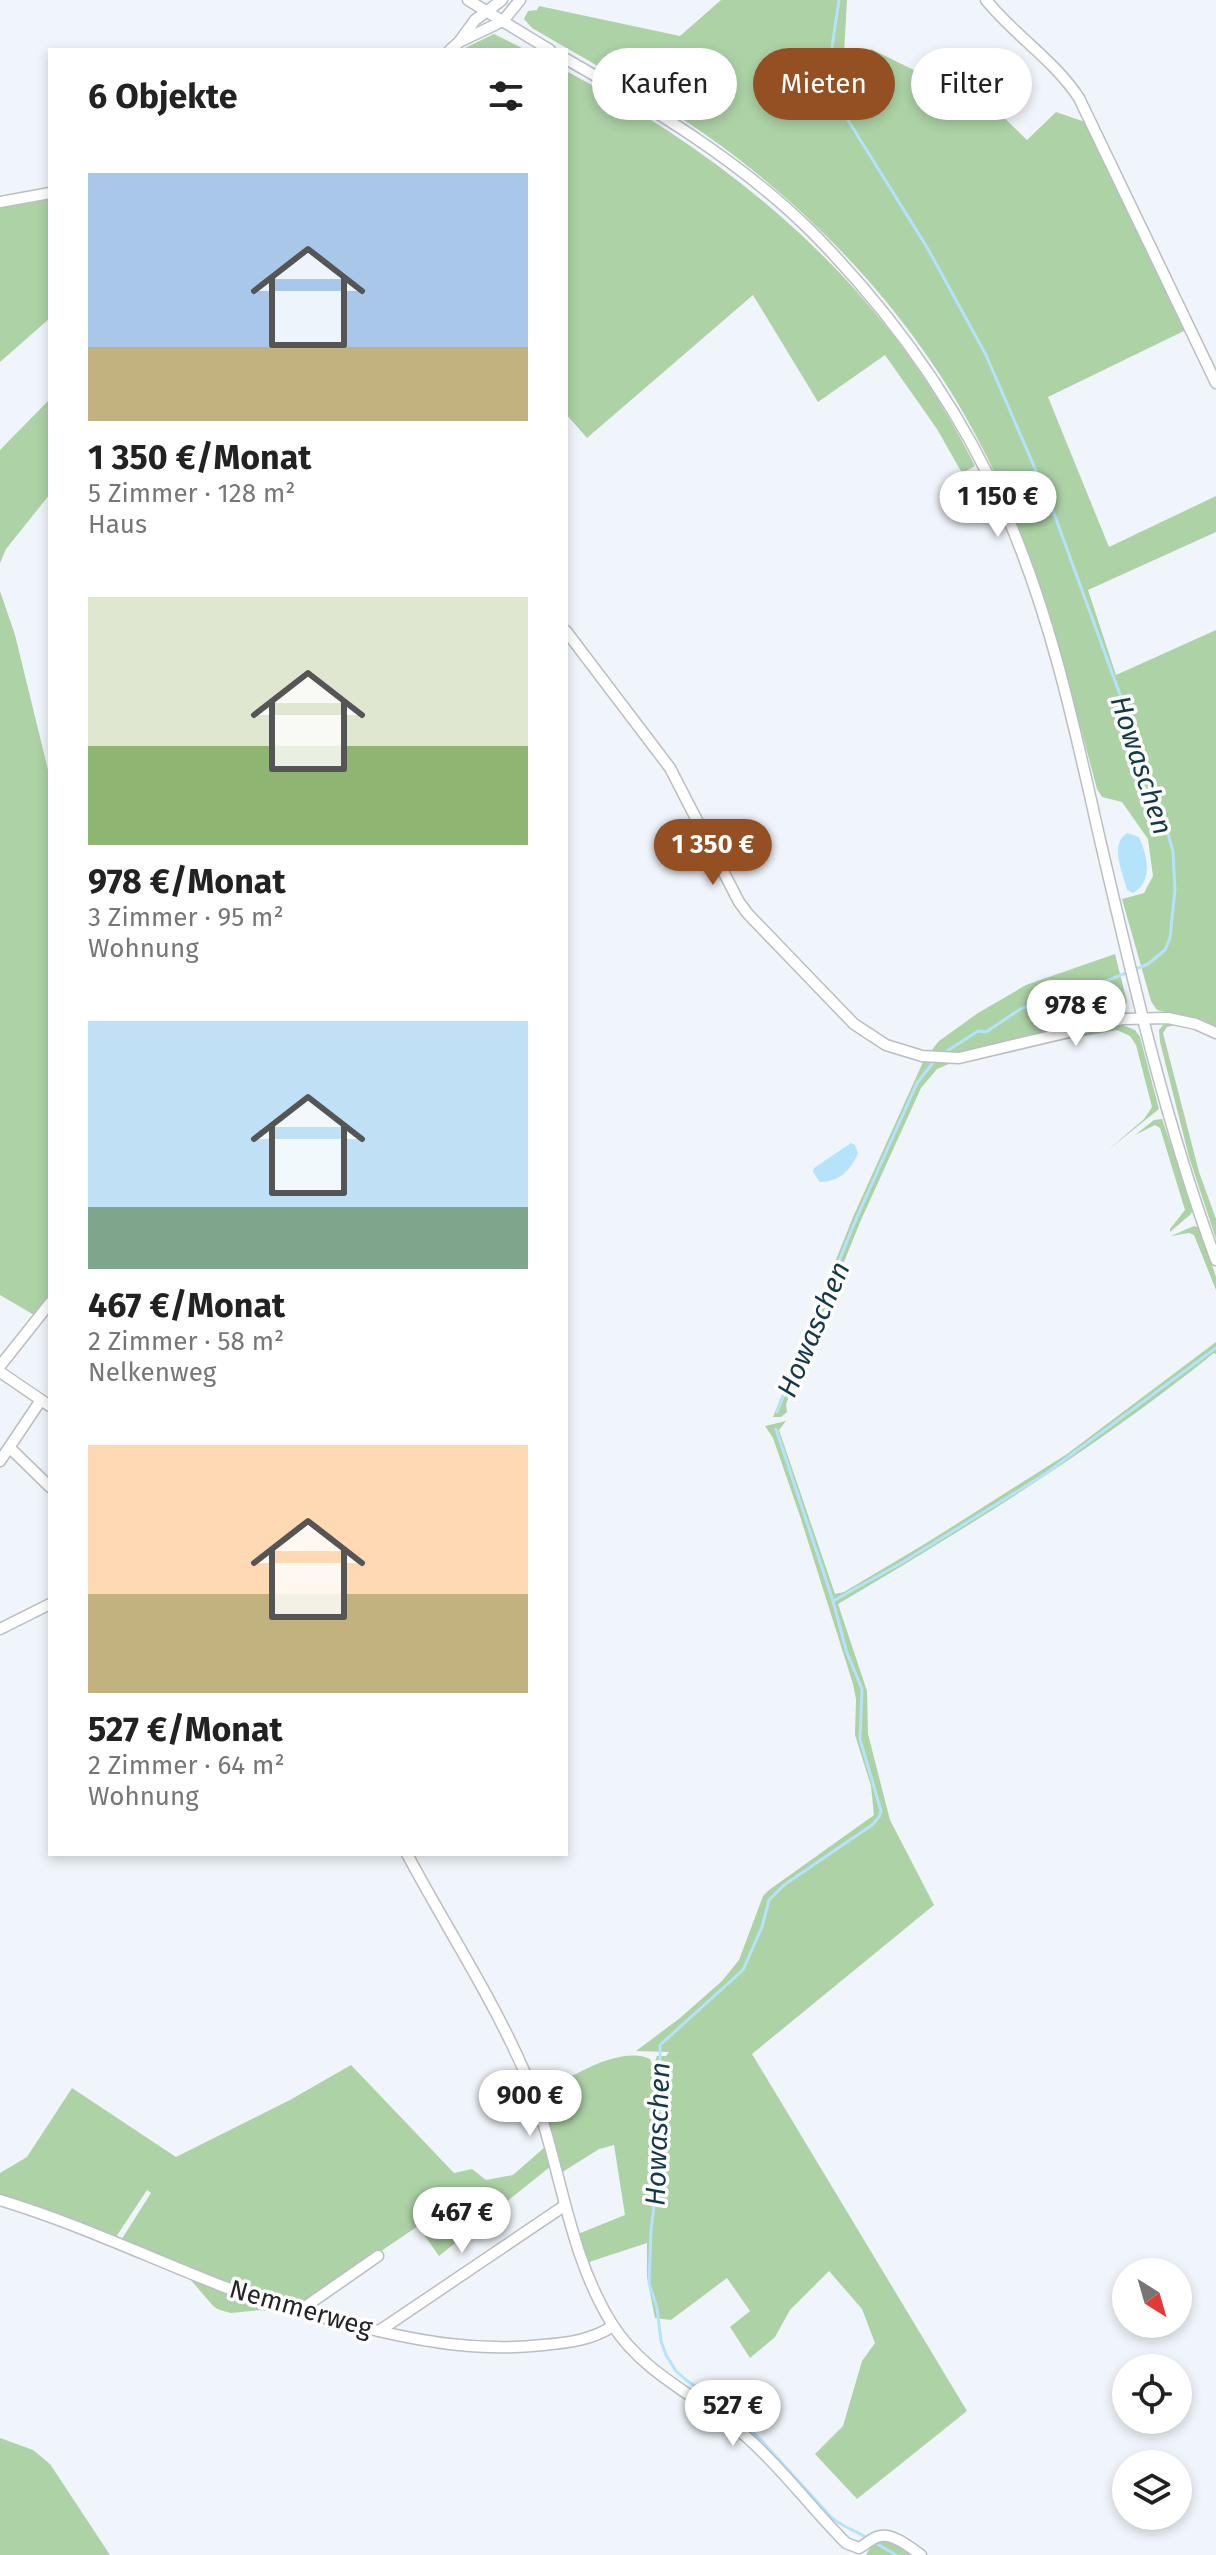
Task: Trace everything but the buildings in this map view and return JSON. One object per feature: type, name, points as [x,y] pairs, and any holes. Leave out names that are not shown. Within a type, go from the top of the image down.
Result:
[{"type":"street","points":[[468,0],[547,48]]},
{"type":"street","points":[[459,42],[486,11],[502,0]]},
{"type":"street","points":[[452,48],[503,21],[520,0]]},
{"type":"street","points":[[986,0],[1006,24],[1060,73],[1079,98],[1216,383]]},
{"type":"street","points":[[568,60],[693,136],[754,181],[809,229],[880,308],[946,400],[985,469],[1029,572],[1072,719],[1168,1109],[1216,1260]]},
{"type":"street","points":[[0,202],[48,193]]},
{"type":"street","points":[[568,634],[670,768],[748,914],[854,1024],[886,1045],[947,1059],[1123,1019],[1144,1018],[1182,1021],[1216,1033]]},
{"type":"street","points":[[0,1461],[45,1403],[0,1369],[48,1306]]},
{"type":"street","points":[[10,1448],[48,1485]]},
{"type":"street","points":[[0,1629],[48,1605]]},
{"type":"street","points":[[408,1856],[498,2017],[525,2073],[549,2141],[577,2249],[613,2326],[640,2358],[752,2442],[846,2543],[853,2547],[884,2536],[921,2555]]},
{"type":"street","name":"Nemmerweg","points":[[0,2200],[116,2242],[225,2287],[299,2311],[439,2344],[498,2348],[574,2341],[599,2334],[613,2326]]},
{"type":"street","points":[[379,2331],[564,2206]]},
{"type":"street","points":[[299,2311],[378,2256]]},
{"type":"green space","points":[[721,0],[847,0],[844,48],[753,48],[753,120],[895,120],[895,61],[911,69],[911,120],[1006,120],[1027,140],[1056,112],[1088,123],[1186,330],[1048,397],[1109,547],[1216,496],[1216,532],[1088,590],[1116,675],[1216,630],[1216,1030],[1183,1016],[1157,1010],[1151,1001],[1122,899],[1144,893],[1153,876],[1148,839],[1122,802],[1102,797],[1097,789],[1036,578],[1005,497],[966,417],[916,341],[859,270],[794,205],[734,155],[684,120],[737,120],[737,48],[592,48],[592,63],[532,28],[524,19],[528,11],[537,10],[539,6],[680,36]]},
{"type":"green space","points":[[494,34],[522,48],[465,48]]},
{"type":"green space","points":[[568,72],[592,86],[592,120],[650,120],[748,189],[802,236],[853,287],[898,342],[939,402],[975,466],[962,473],[937,429],[885,355],[818,402],[753,295],[587,438],[568,416]]},
{"type":"green space","points":[[48,198],[48,320],[0,362],[0,207]]},
{"type":"green space","points":[[48,401],[48,496],[6,549],[0,563],[0,450]]},
{"type":"green space","points":[[0,591],[15,635],[48,770],[48,1298],[34,1315],[0,1295]]},
{"type":"green space","points":[[1115,954],[1127,1002],[1113,1016],[955,1055],[931,1051],[939,1041],[978,1013],[1026,985]]},
{"type":"green space","points":[[1169,1023],[1179,1024],[1167,1027],[1163,1033],[1199,1172],[1216,1219],[1216,1239],[1189,1157],[1160,1042],[1159,1030]]},
{"type":"green space","points":[[1123,1025],[1135,1030],[1140,1037],[1159,1109],[1108,1150],[1144,1119],[1152,1107],[1136,1045],[1130,1036],[1117,1030],[1037,1045]]},
{"type":"green space","points":[[923,1062],[951,1063],[937,1069],[921,1088],[861,1220],[786,1404],[787,1412],[781,1417],[773,1417],[853,1217]]},
{"type":"green space","points":[[1162,1119],[1193,1209],[1170,1232],[1185,1210],[1160,1128],[1155,1125],[1135,1135],[1154,1120]]},
{"type":"green space","points":[[1194,1226],[1200,1228],[1216,1277],[1216,1290],[1194,1235],[1171,1236]]},
{"type":"green space","points":[[1216,1342],[1216,1354],[1077,1454],[983,1516],[838,1604],[867,1691],[868,1734],[890,1820],[934,1905],[752,2054],[967,2411],[857,2499],[815,2454],[843,2426],[862,2361],[875,2343],[862,2309],[829,2271],[790,2310],[775,2337],[750,2358],[730,2327],[750,2311],[727,2278],[671,2320],[655,2318],[647,2277],[647,2243],[589,2262],[578,2234],[625,2215],[614,2145],[599,2149],[561,2173],[538,2098],[561,2082],[608,2060],[638,2056],[650,2059],[653,2067],[657,2056],[666,2056],[669,2052],[636,2051],[722,1981],[739,1960],[763,1896],[874,1815],[871,1786],[855,1735],[856,1699],[853,1684],[800,1516],[773,1438],[765,1426],[786,1421],[779,1430],[835,1594],[844,1592],[928,1542],[1067,1454]]},
{"type":"green space","points":[[351,2065],[454,2173],[472,2169],[486,2180],[513,2175],[546,2146],[551,2166],[439,2256],[418,2226],[299,2307],[248,2291],[123,2240],[151,2193],[147,2190],[116,2237],[0,2195],[0,2173],[27,2157],[72,2088],[176,2157],[290,2100]]},
{"type":"green space","points":[[174,2269],[361,2332],[260,2310],[231,2313],[220,2310],[190,2279]]},
{"type":"green space","points":[[0,2438],[33,2450],[50,2464],[110,2555],[0,2555]]},
{"type":"green space","points":[[880,2540],[898,2545],[915,2555],[866,2555],[871,2546]]},
{"type":"water","points":[[1127,833],[1139,837],[1147,867],[1144,882],[1133,893],[1127,890],[1118,852],[1119,844]]},
{"type":"water","points":[[851,1143],[858,1153],[852,1165],[839,1177],[820,1182],[813,1172],[814,1168]]},
{"type":"waterway","name":"Howaschen","points":[[839,0],[832,47],[835,84],[848,120],[928,249],[986,355],[1052,508],[1161,807],[1173,852],[1175,890],[1170,938],[1165,950],[1148,964],[1109,980],[1045,997],[986,1032],[978,1031],[944,1053]]},
{"type":"waterway","name":"Howaschen","points":[[777,1412],[857,1217],[917,1083],[935,1060]]},
{"type":"waterway","points":[[833,1601],[903,1562],[1045,1474],[1216,1348]]},
{"type":"waterway","name":"Howaschen","points":[[776,1429],[847,1653],[862,1689],[860,1739],[881,1811],[872,1825],[784,1885],[769,1900],[762,1927],[743,1970],[660,2045],[661,2148],[651,2231],[649,2283],[657,2308],[661,2341],[676,2371],[741,2420],[831,2517],[867,2538]]},
{"type":"waterway","name":"Howaschen","points":[[874,2542],[896,2555]]}]
